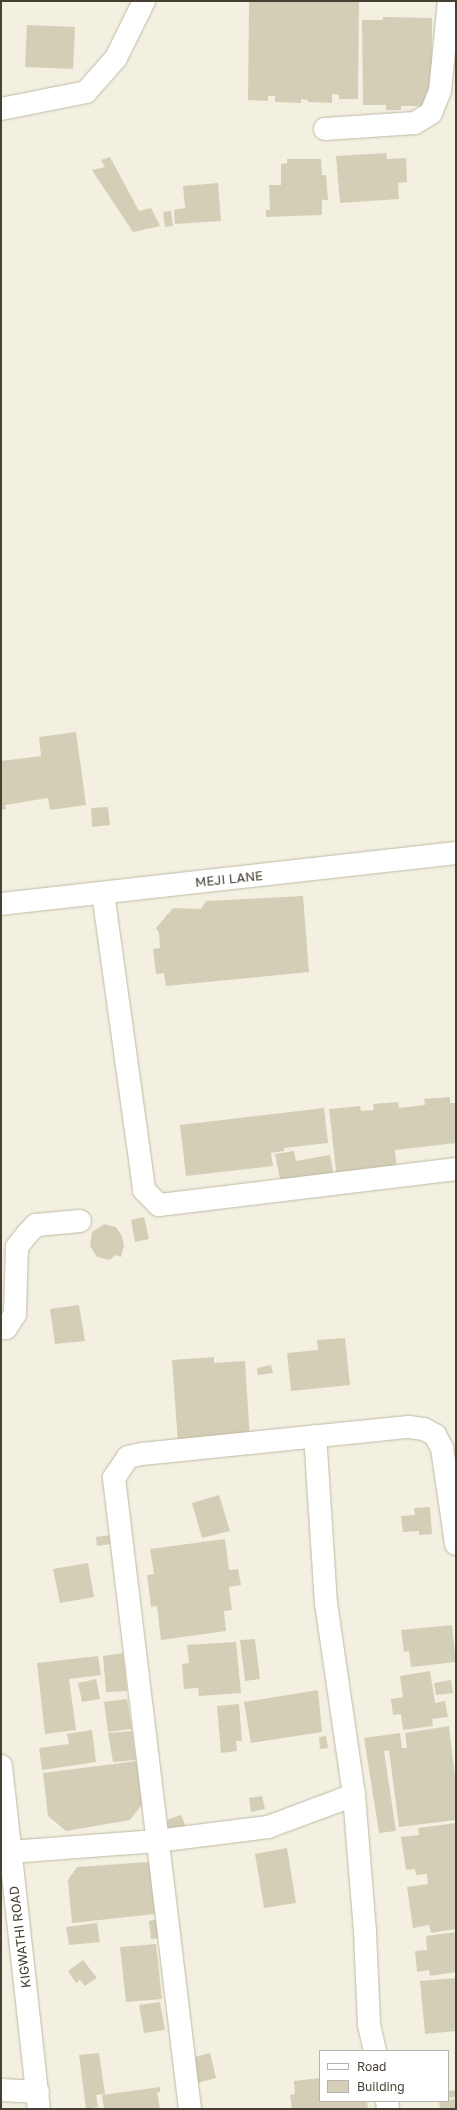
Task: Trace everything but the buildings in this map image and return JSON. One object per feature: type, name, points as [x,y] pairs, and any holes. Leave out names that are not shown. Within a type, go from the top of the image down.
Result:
[{"type":"street","points":[[1,108],[86,92],[116,58],[144,1]]},
{"type":"street","points":[[325,129],[415,123],[431,113],[440,91],[449,1]]},
{"type":"street","name":"MEJI LANE","points":[[1,904],[456,854]]},
{"type":"street","points":[[103,893],[144,1190],[160,1205],[456,1169]]},
{"type":"street","points":[[1,1328],[6,1328],[15,1314],[17,1247],[36,1225],[80,1222]]},
{"type":"street","points":[[190,2109],[114,1478],[128,1457],[142,1454],[409,1427],[424,1429],[435,1435],[442,1448],[456,1544]]},
{"type":"street","points":[[315,1436],[326,1604],[354,1795],[365,1932],[369,2025],[375,2050]]},
{"type":"street","name":"KIGWATHI ROAD","points":[[1,1766],[39,2101]]},
{"type":"street","points":[[10,1852],[157,1841],[268,1826],[354,1795]]},
{"type":"street","points":[[1,2090],[39,2101]]}]
